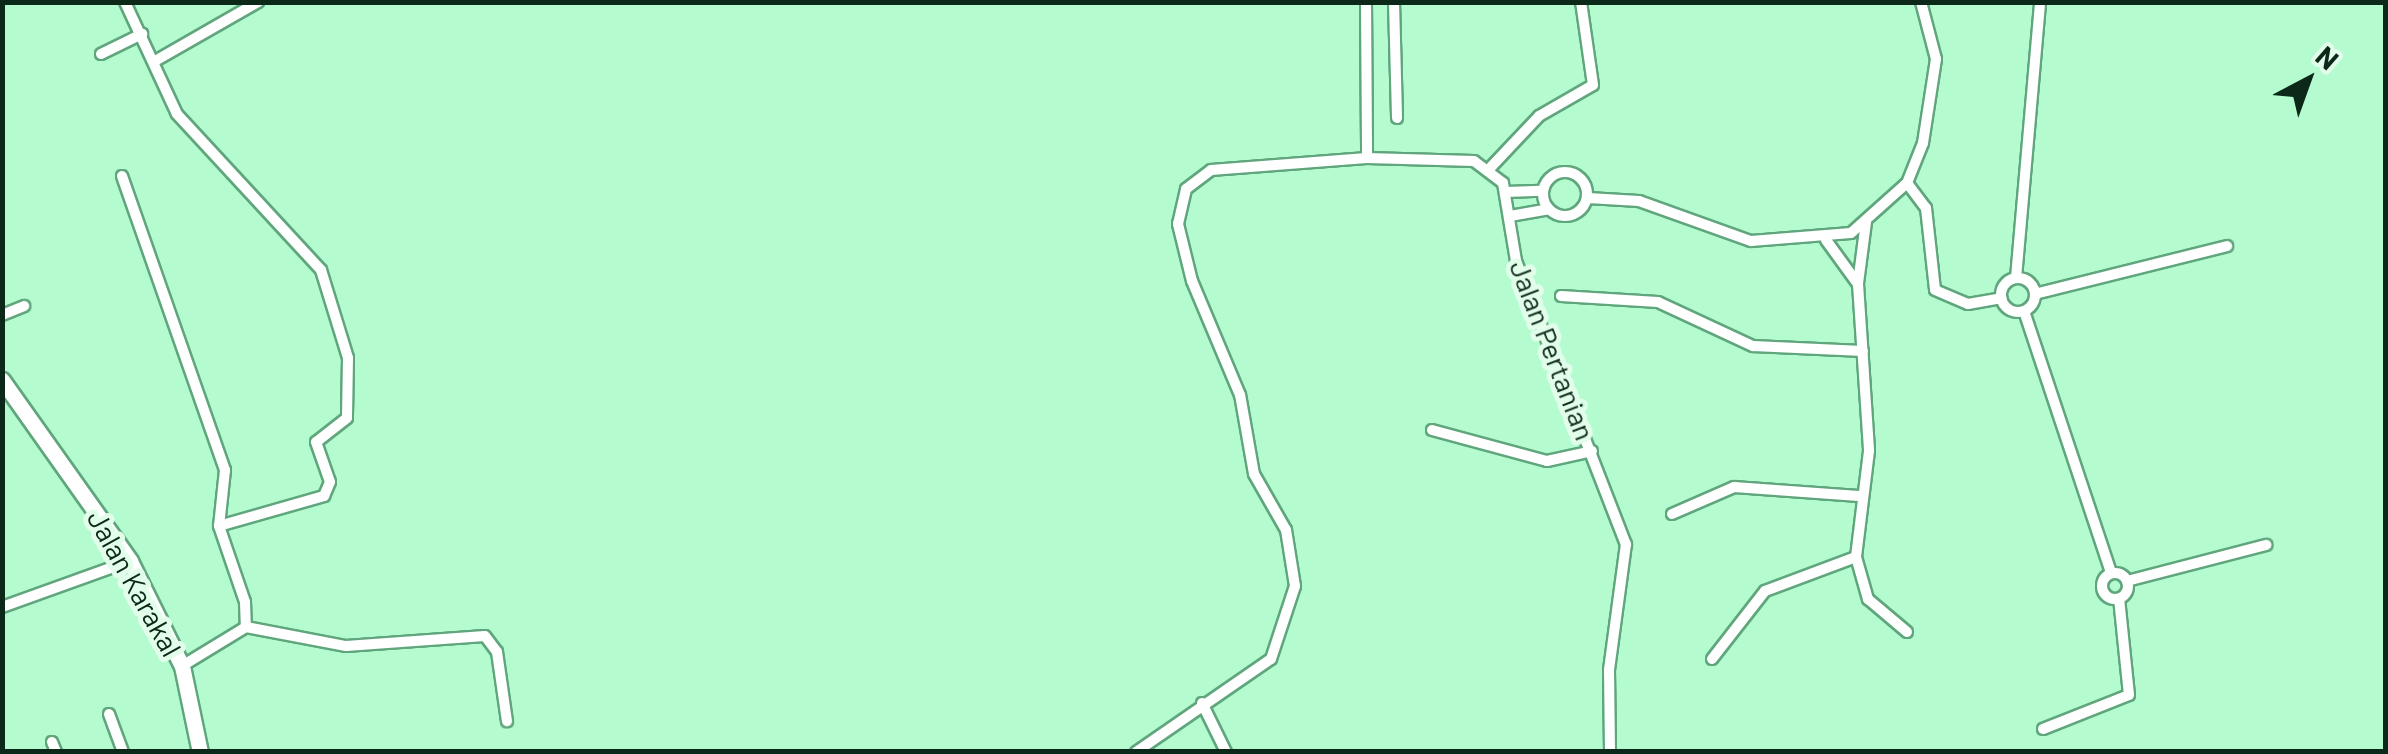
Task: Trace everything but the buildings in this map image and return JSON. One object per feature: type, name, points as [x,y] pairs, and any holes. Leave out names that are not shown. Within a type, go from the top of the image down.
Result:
[{"type":"main road","name":"Jalan Karakal","points":[[2,380],[130,561],[182,666],[200,752]]},
{"type":"street","points":[[125,2],[177,114],[321,270],[348,358],[347,418],[316,446],[330,482],[324,496],[219,526]]},
{"type":"street","points":[[155,61],[258,2]]},
{"type":"street","points":[[1366,2],[1366,158]]},
{"type":"street","points":[[1394,2],[1397,118]]},
{"type":"street","points":[[1136,752],[1281,645],[1296,561],[1254,474],[1240,395],[1192,280],[1180,204],[1211,170],[1366,158],[1491,167],[1540,116],[1594,85],[1581,2]]},
{"type":"street","points":[[1588,198],[1639,201],[1751,242],[1826,240],[1866,222],[1907,184],[1934,78],[1921,2]]},
{"type":"street","points":[[2001,298],[2016,278],[2040,2]]},
{"type":"street","points":[[101,54],[142,34]]},
{"type":"street","name":"Jalan Pertanian","points":[[1491,167],[1506,192],[1520,270],[1592,451],[1629,558],[1609,670],[1610,752]]},
{"type":"street","points":[[1506,192],[1542,191],[1564,172],[1581,180],[1588,198]]},
{"type":"street","points":[[122,176],[225,470],[219,526],[246,626]]},
{"type":"street","points":[[1907,184],[1926,208],[1935,290],[1957,302],[2001,298],[2024,311],[2110,573],[2102,590],[2119,598]]},
{"type":"street","points":[[1542,191],[1548,210]]},
{"type":"street","points":[[1510,216],[1548,210],[1572,216],[1588,198]]},
{"type":"street","points":[[1866,222],[1858,284],[1869,451],[1859,496],[1856,557],[1868,599],[1907,632]]},
{"type":"street","points":[[1826,240],[1858,284]]},
{"type":"street","points":[[2024,311],[2035,294],[2227,246]]},
{"type":"street","points":[[2016,278],[2035,294]]},
{"type":"street","points":[[1562,296],[1658,302],[1753,346],[1862,351]]},
{"type":"street","points":[[2,315],[24,306]]},
{"type":"street","points":[[1432,430],[1548,461],[1592,451]]},
{"type":"street","points":[[1672,514],[1734,487],[1859,496]]},
{"type":"street","points":[[2110,573],[2127,581],[2266,544]]},
{"type":"street","points":[[1712,659],[1765,591],[1856,557]]},
{"type":"street","points":[[2,607],[130,561]]},
{"type":"street","points":[[2043,729],[2130,695],[2119,598],[2127,581]]},
{"type":"street","points":[[182,666],[246,626],[346,646],[485,636],[497,652],[507,722]]},
{"type":"street","points":[[1202,703],[1226,752]]},
{"type":"street","points":[[109,714],[123,752]]}]
